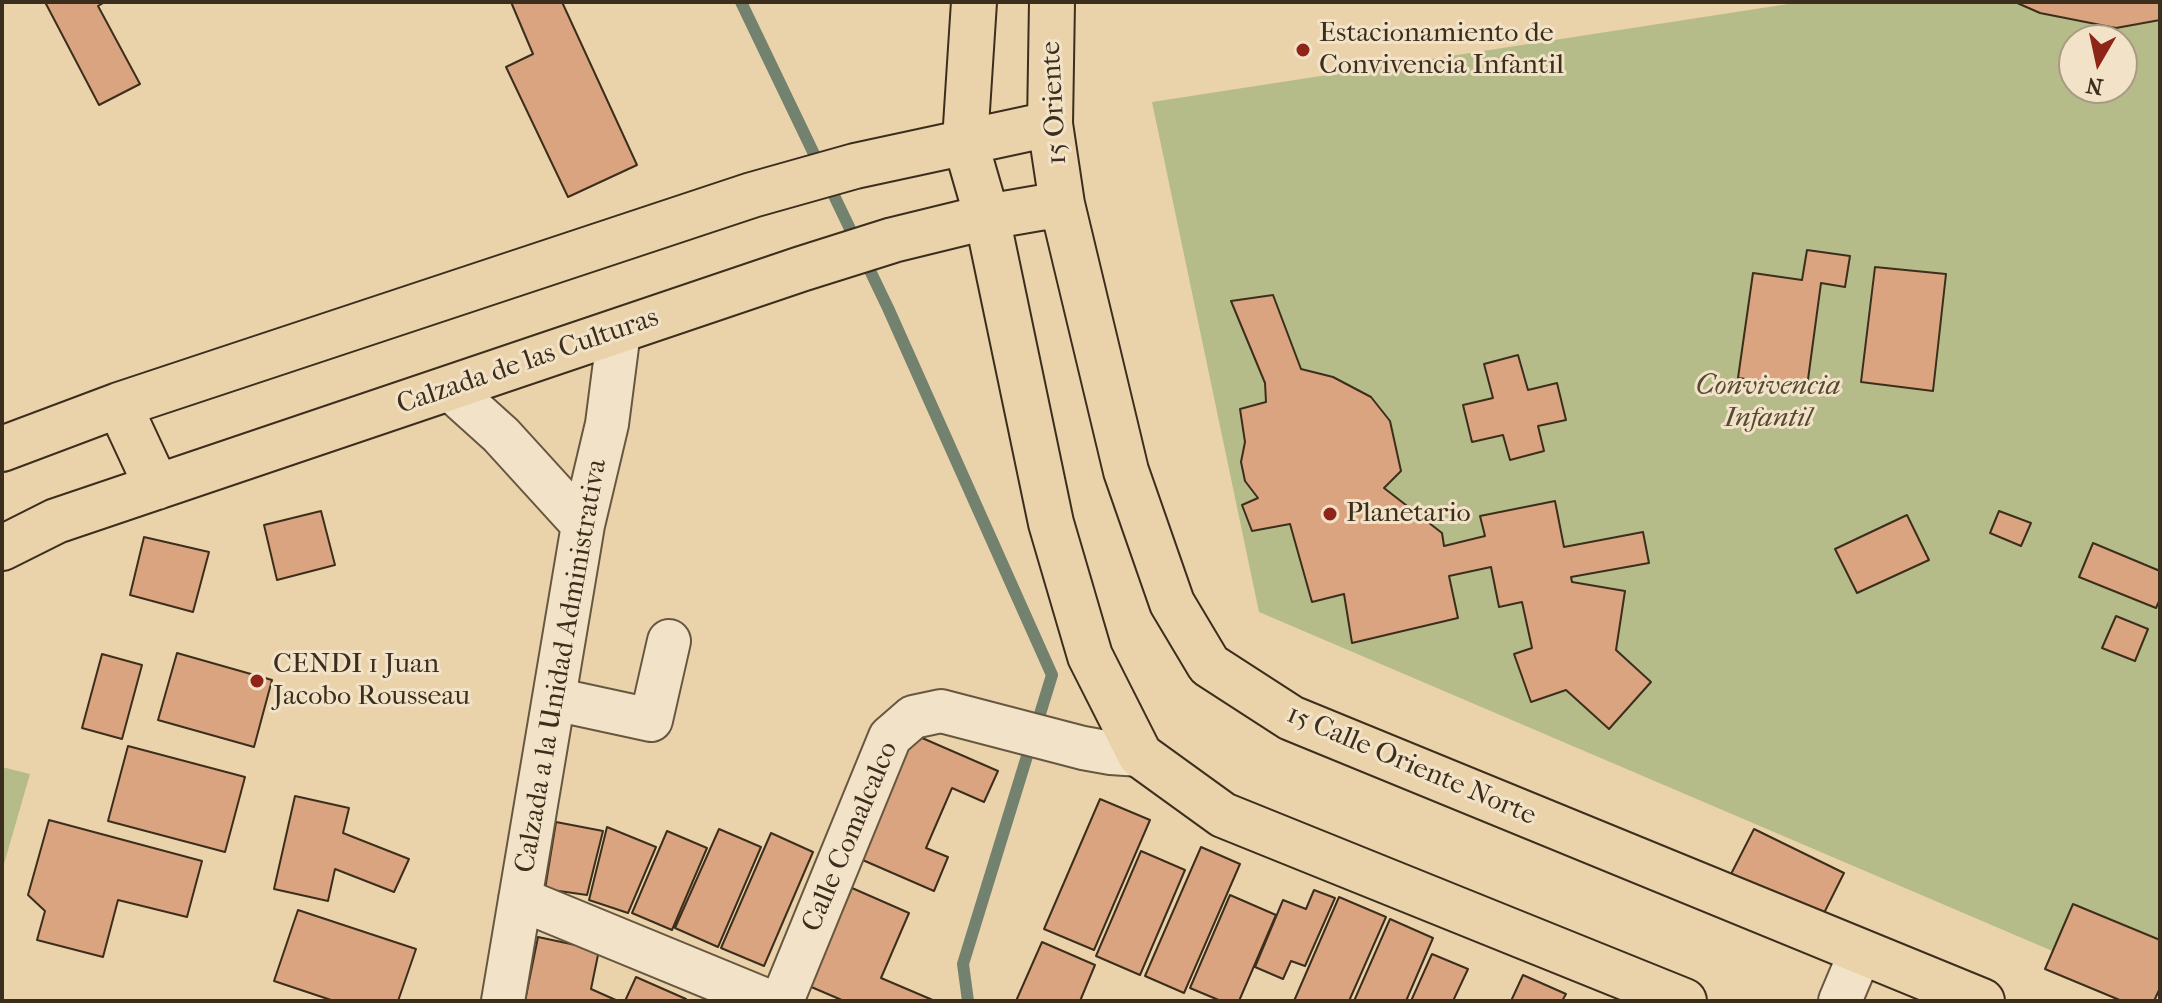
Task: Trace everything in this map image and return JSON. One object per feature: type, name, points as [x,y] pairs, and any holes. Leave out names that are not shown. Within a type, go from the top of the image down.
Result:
[{"type":"main road","points":[[974,2],[965,141],[987,217],[1056,537],[1090,656],[1140,755],[1223,815],[1684,1001]]},
{"type":"main road","name":"15 Oriente","points":[[1052,2],[1050,124],[1062,204]]},
{"type":"main road","points":[[2,449],[119,405],[752,195],[855,166],[1050,124]]},
{"type":"main road","name":"Calzada de las Culturas","points":[[2,548],[56,521],[801,269],[893,240],[987,217],[1062,204]]},
{"type":"main road","name":"15 Calle Oriente Norte","points":[[1062,204],[1126,471],[1172,603],[1209,665],[1291,718],[1982,1001]]},
{"type":"main road","points":[[119,405],[157,487]]},
{"type":"street","name":"Calzada a la Unidad Administrativa","points":[[503,1001],[583,525],[607,424],[619,331]]},
{"type":"street","points":[[450,389],[501,435],[583,525]]},
{"type":"street","points":[[554,699],[651,720],[669,641]]},
{"type":"street","name":"Calle Comalcalco","points":[[782,1001],[890,737],[913,717],[941,711],[1083,748],[1140,755]]},
{"type":"street","points":[[520,899],[768,1001]]},
{"type":"street","points":[[1840,1001],[1861,951]]},
{"type":"green space","name":"Convivencia Infantil","points":[[1801,2],[2160,2],[2160,997],[1259,612],[1152,102]]},
{"type":"green space","points":[[2,767],[30,774],[2,871]]},
{"type":"building","points":[[45,2],[105,2],[98,6],[140,84],[99,105]]},
{"type":"building","points":[[511,2],[562,2],[637,165],[568,197],[506,67],[533,54]]},
{"type":"building","points":[[2015,2],[2160,2],[2160,20],[2138,24],[2096,24],[2040,13]]},
{"type":"building","points":[[1807,250],[1850,256],[1845,287],[1821,283],[1807,387],[1738,378],[1753,273],[1802,280]]},
{"type":"building","points":[[1875,267],[1946,274],[1933,391],[1861,382]]},
{"type":"building","name":"Planetario","points":[[1273,295],[1301,369],[1333,377],[1371,397],[1390,421],[1401,471],[1384,488],[1442,533],[1444,546],[1485,536],[1480,516],[1555,501],[1564,547],[1643,532],[1649,563],[1571,577],[1572,582],[1625,591],[1616,650],[1651,682],[1609,729],[1566,690],[1531,702],[1514,654],[1532,648],[1522,602],[1499,607],[1491,567],[1449,576],[1458,618],[1352,643],[1344,594],[1312,602],[1290,524],[1252,531],[1242,505],[1258,498],[1245,481],[1241,462],[1245,442],[1240,409],[1266,402],[1265,383],[1231,301]]},
{"type":"building","points":[[1518,355],[1528,390],[1557,383],[1566,420],[1538,426],[1544,451],[1510,460],[1503,435],[1472,442],[1463,405],[1493,398],[1484,364]]},
{"type":"building","points":[[321,511],[335,565],[277,580],[264,525]]},
{"type":"building","points":[[1999,511],[2031,523],[2021,546],[1990,533]]},
{"type":"building","points":[[1907,515],[1929,560],[1857,593],[1835,549]]},
{"type":"building","points":[[144,537],[209,552],[193,612],[130,595]]},
{"type":"building","points":[[2093,543],[2160,571],[2160,599],[2156,608],[2079,577]]},
{"type":"building","points":[[2116,616],[2148,629],[2135,661],[2102,648]]},
{"type":"building","points":[[177,653],[272,680],[254,747],[158,720]]},
{"type":"building","points":[[102,654],[142,665],[122,739],[82,728]]},
{"type":"building","points":[[913,734],[998,771],[984,802],[952,788],[926,848],[948,857],[934,891],[858,858]]},
{"type":"building","points":[[128,746],[245,777],[225,852],[108,821]]},
{"type":"building","points":[[295,796],[349,808],[343,833],[409,859],[394,892],[335,869],[328,901],[274,889]]},
{"type":"building","points":[[1100,799],[1150,820],[1094,950],[1044,929]]},
{"type":"building","points":[[49,820],[202,861],[187,917],[118,900],[103,957],[37,940],[45,911],[28,895]]},
{"type":"building","points":[[556,822],[603,831],[587,895],[545,889]]},
{"type":"building","points":[[607,827],[656,847],[628,913],[589,900]]},
{"type":"building","points":[[719,829],[761,847],[718,947],[675,928]]},
{"type":"building","points":[[1754,829],[1844,873],[1820,921],[1730,876]]},
{"type":"building","points":[[667,831],[707,848],[672,930],[632,913]]},
{"type":"building","points":[[771,833],[813,852],[764,966],[721,948]]},
{"type":"building","points":[[1201,847],[1240,864],[1184,993],[1145,976]]},
{"type":"building","points":[[1141,851],[1185,870],[1140,975],[1096,956]]},
{"type":"building","points":[[852,888],[909,913],[881,978],[935,1001],[844,1001],[809,986]]},
{"type":"building","points":[[1314,890],[1335,898],[1305,966],[1291,961],[1283,979],[1255,967],[1283,900],[1306,909]]},
{"type":"building","points":[[1230,895],[1276,915],[1239,1001],[1221,1001],[1190,988]]},
{"type":"building","points":[[1339,897],[1386,917],[1349,1001],[1294,1001]]},
{"type":"building","points":[[2073,904],[2160,940],[2160,988],[2154,1001],[2122,1001],[2045,969]]},
{"type":"building","points":[[298,910],[416,949],[398,1001],[334,1001],[274,981]]},
{"type":"building","points":[[1390,919],[1433,938],[1406,1001],[1354,1001]]},
{"type":"building","points":[[538,937],[599,950],[591,989],[618,1001],[525,1001]]},
{"type":"building","points":[[1042,942],[1095,965],[1080,1001],[1016,1001]]},
{"type":"building","points":[[1432,954],[1468,969],[1453,1001],[1411,1001]]},
{"type":"building","points":[[1523,975],[1566,994],[1562,1001],[1511,1001]]},
{"type":"building","points":[[636,977],[686,999],[625,1001]]},
{"type":"waterway","points":[[741,2],[888,308],[1052,675],[963,964],[968,1001]]},
{"type":"place","name":"Estacionamiento de Convivencia Infantil","points":[[1303,50]]},
{"type":"place","name":"Planetario","points":[[1330,514]]},
{"type":"place","name":"CENDI 1 Juan Jacobo Rousseau","points":[[257,681]]}]
